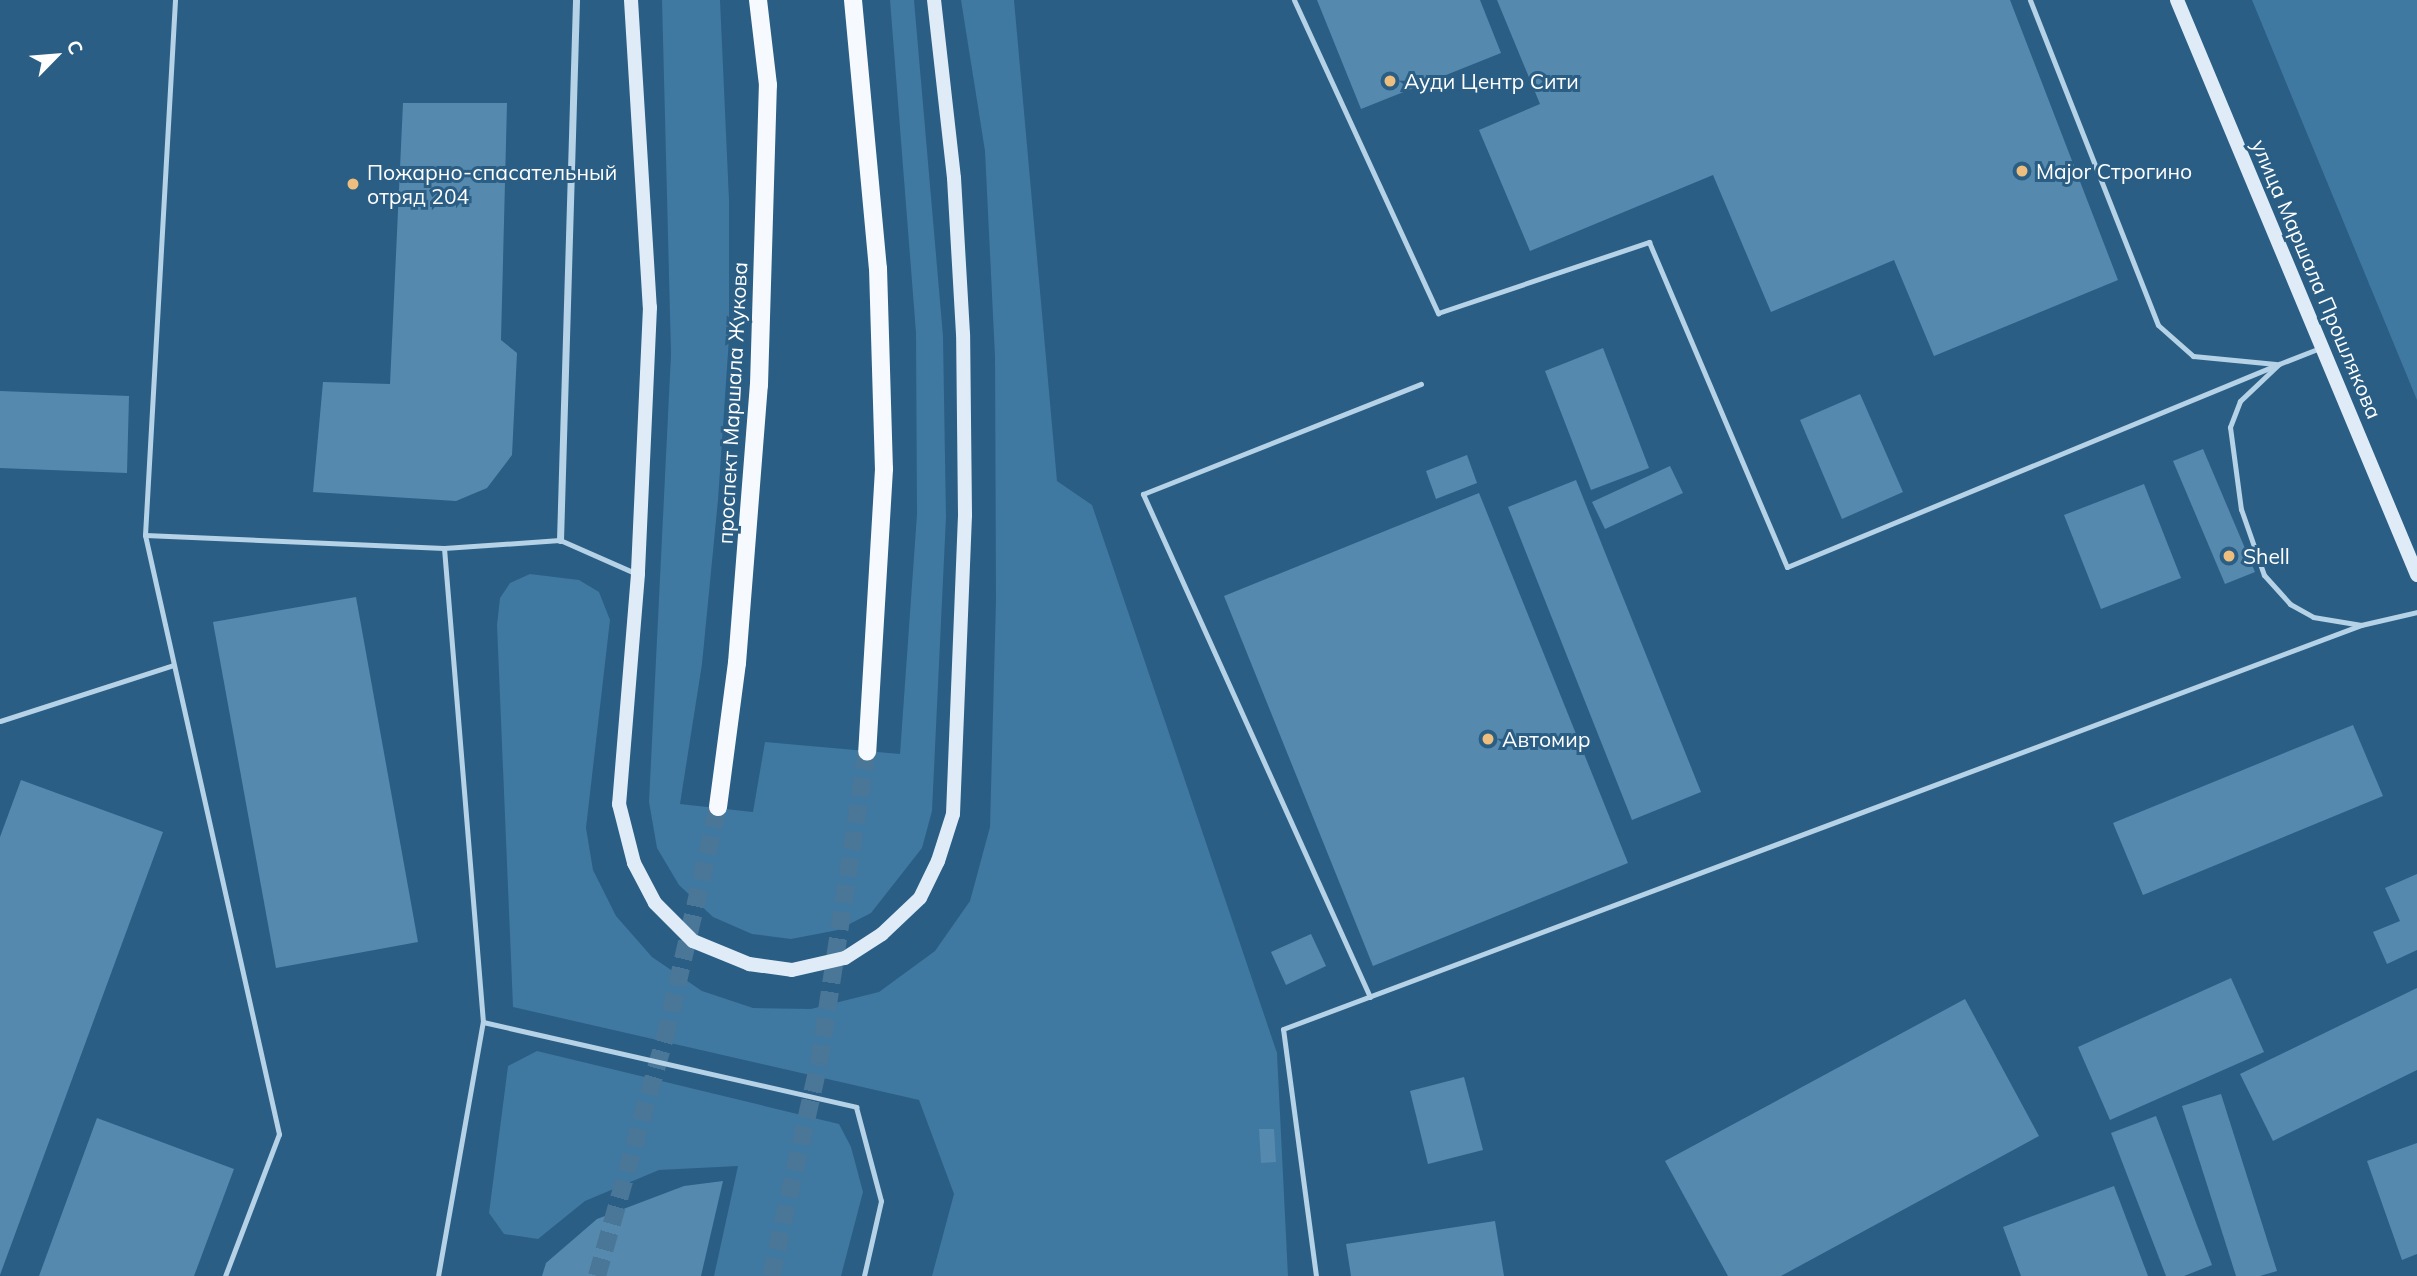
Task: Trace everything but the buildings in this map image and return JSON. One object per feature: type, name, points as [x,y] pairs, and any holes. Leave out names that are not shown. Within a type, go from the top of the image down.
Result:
[{"type":"main road","points":[[631,0],[650,307],[638,574],[619,804],[634,863],[650,893],[692,942],[749,964],[792,970],[845,958],[882,934],[920,898],[938,862],[953,814],[965,515],[963,334],[954,178],[934,0]]},
{"type":"main road","name":"проспект Маршала Жукова","points":[[718,807],[737,663],[759,385],[768,85],[758,0]]},
{"type":"main road","points":[[853,0],[878,268],[884,469],[867,751]]},
{"type":"main road","name":"улица Маршала Прошлякова","points":[[2177,0],[2417,575]]},
{"type":"street","points":[[560,540],[576,0]]},
{"type":"lane","points":[[175,0],[145,535],[279,1134],[225,1276]]},
{"type":"lane","points":[[1294,0],[1438,313],[1648,242],[1787,567],[2322,347]]},
{"type":"lane","points":[[2029,0],[2158,325],[2193,356],[2279,364]]},
{"type":"lane","points":[[2279,364],[2240,401],[2230,427],[2241,509],[2264,575],[2290,604],[2313,617],[2361,625]]},
{"type":"lane","points":[[1370,997],[1143,494],[1421,384]]},
{"type":"lane","points":[[145,535],[444,548],[560,540],[638,574]]},
{"type":"lane","points":[[438,1276],[483,1022],[444,548]]},
{"type":"lane","points":[[1316,1276],[1283,1029],[2361,625],[2417,612]]},
{"type":"lane","points":[[0,721],[173,665]]},
{"type":"lane","points":[[483,1022],[856,1107],[881,1201],[864,1276]]},
{"type":"shaded area","points":[[662,0],[720,0],[729,200],[729,338],[718,500],[702,664],[680,804],[753,812],[765,742],[900,754],[917,514],[916,333],[890,0],[914,0],[943,336],[946,517],[932,811],[922,848],[871,913],[838,930],[791,939],[752,934],[713,917],[679,885],[657,848],[649,802],[671,354]]},
{"type":"shaded area","points":[[961,0],[1014,0],[1057,481],[1092,505],[1277,1053],[1288,1276],[932,1276],[954,1194],[919,1100],[513,1007],[497,625],[500,598],[510,583],[530,574],[579,580],[599,592],[610,620],[586,828],[593,870],[616,916],[652,957],[702,991],[753,1008],[811,1009],[879,992],[935,951],[970,901],[990,827],[996,599],[995,357],[985,151]]},
{"type":"shaded area","points":[[2252,0],[2417,0],[2417,400]]},
{"type":"shaded area","points":[[537,1051],[839,1124],[851,1147],[863,1192],[841,1276],[714,1276],[738,1166],[659,1170],[585,1201],[538,1239],[504,1234],[489,1213],[508,1066]]},
{"type":"tunnel","points":[[771,1276],[819,1063],[867,751]]},
{"type":"tunnel","points":[[597,1276],[665,1038],[718,807]]},
{"type":"place","name":"Ауди Центр Сити","points":[[1390,81]]},
{"type":"place","name":"Major Строгино","points":[[2022,171]]},
{"type":"place","name":"Пожарно-спасательный отряд 204","points":[[353,184]]},
{"type":"place","name":"Shell","points":[[2229,556]]},
{"type":"place","name":"Автомир","points":[[1488,739]]}]
